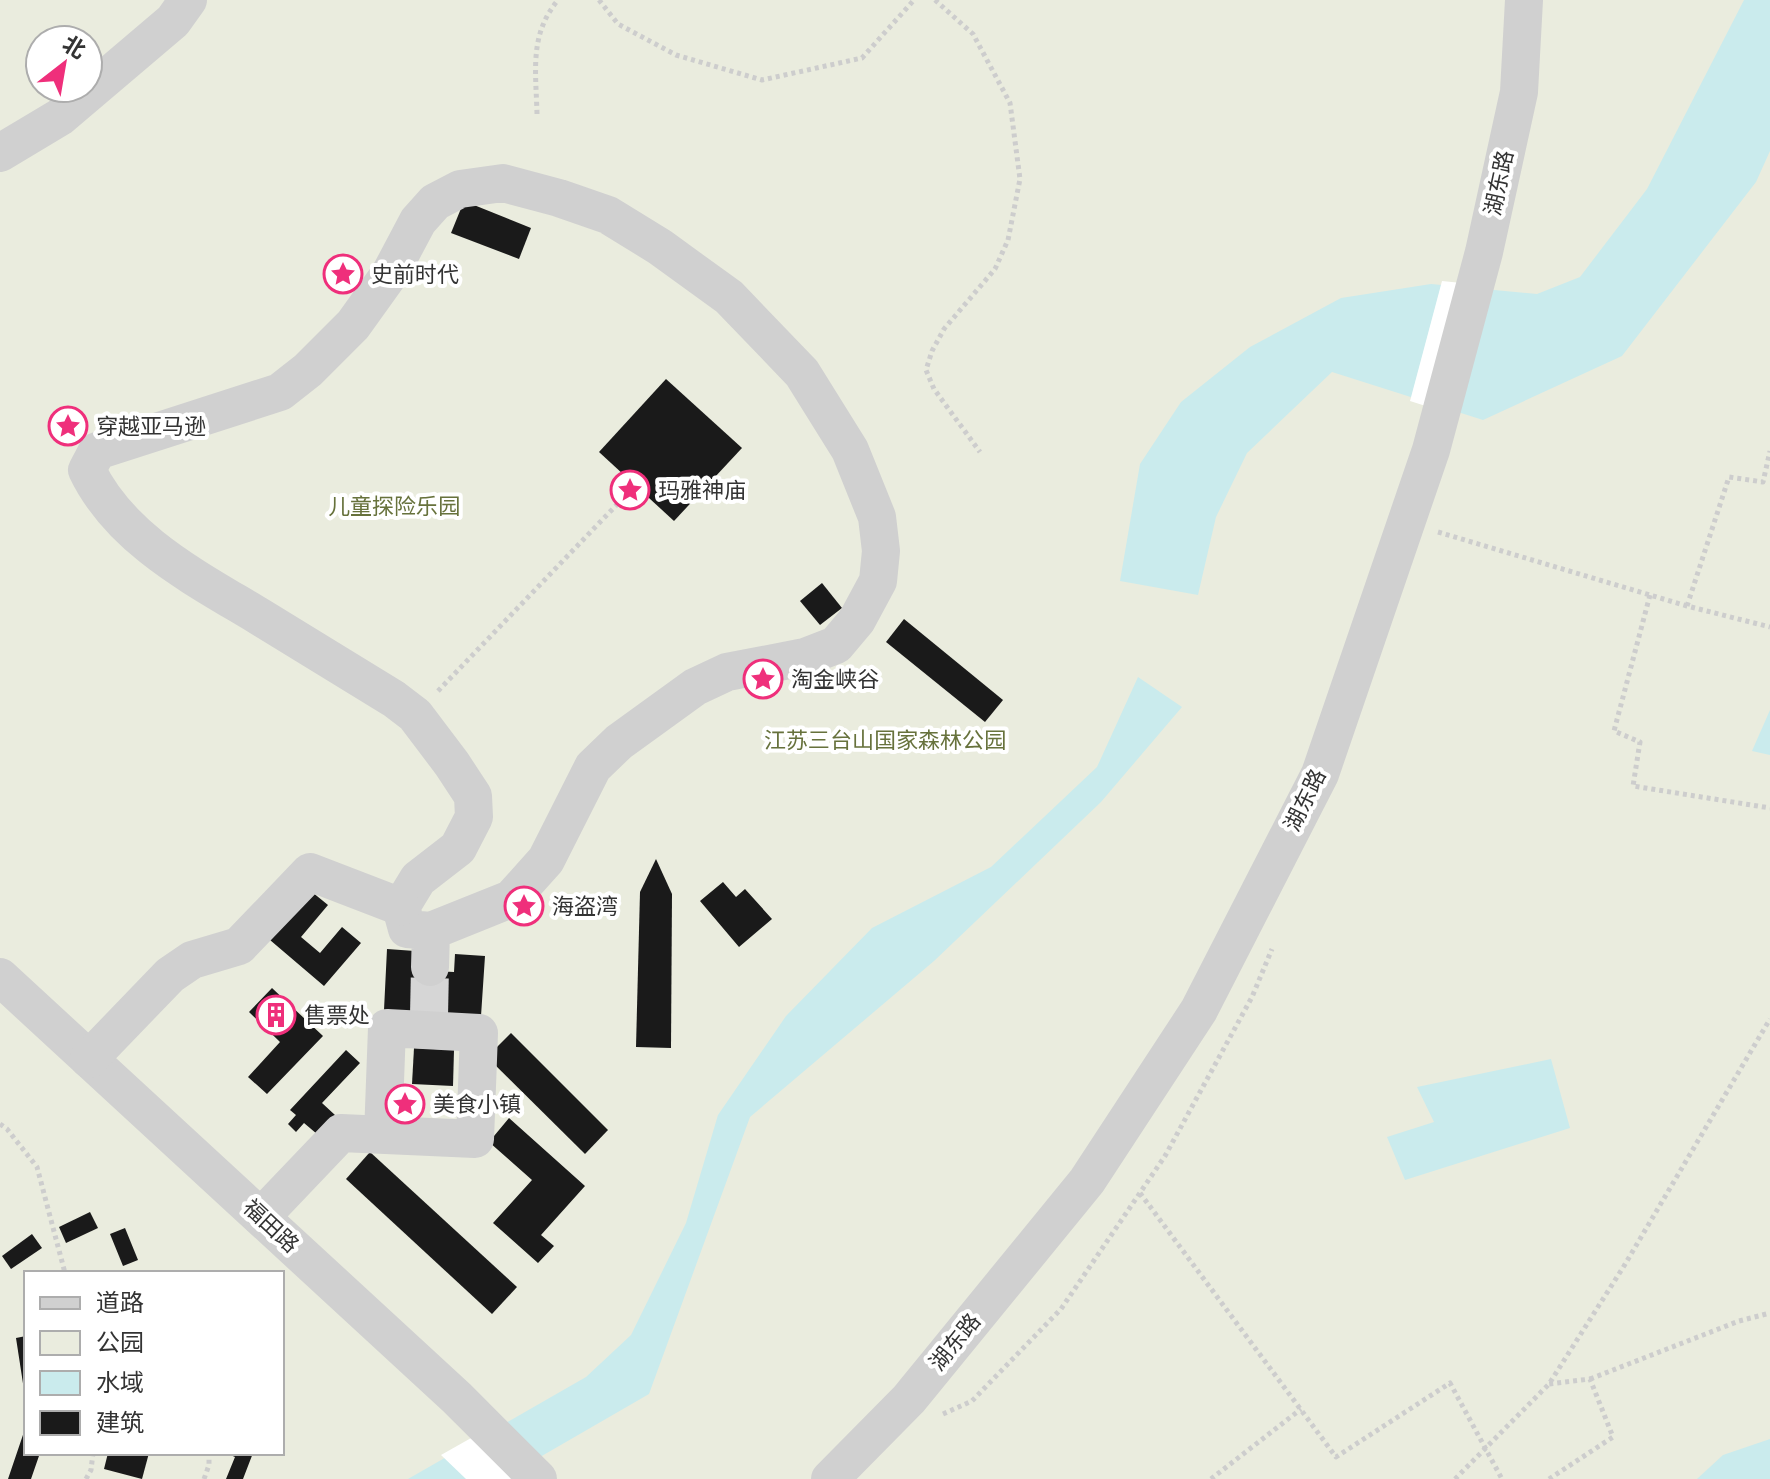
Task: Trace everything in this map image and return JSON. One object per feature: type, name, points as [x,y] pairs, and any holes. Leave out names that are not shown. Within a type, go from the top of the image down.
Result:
[{"type":"street","points":[[0,153],[60,117],[173,21],[188,0]]},
{"type":"street","name":"湖东路","points":[[830,1479],[909,1399],[1087,1181],[1199,1010],[1320,774],[1431,450],[1484,252],[1519,92],[1524,0]]},
{"type":"street","points":[[503,183],[608,215],[660,247],[729,297],[802,373],[850,450],[877,517],[881,551],[878,581],[857,620],[836,645],[805,657],[727,672],[695,687],[619,742],[593,767],[546,860],[511,899],[430,949],[407,929],[401,907],[418,879],[458,848],[474,817],[473,796],[415,715],[394,699],[180,569],[130,530],[98,494],[87,470],[97,451],[280,392],[308,370],[353,325],[391,272],[418,221],[435,202],[460,189],[503,183]]},
{"type":"street","points":[[89,1059],[170,975],[192,960],[239,946],[310,872],[401,907]]},
{"type":"street","name":"福田路","points":[[0,977],[457,1398],[538,1479]]},
{"type":"street","points":[[261,1217],[341,1133],[383,1135],[475,1139],[479,1033],[428,1023],[387,1028],[383,1135]]},
{"type":"path","points":[[537,114],[535,48],[545,15],[558,0]]},
{"type":"path","points":[[599,0],[618,24],[676,55],[762,80],[862,58],[914,0]]},
{"type":"path","points":[[935,0],[973,34],[1010,103],[1020,179],[1008,240],[995,269],[944,329],[926,370],[934,389],[980,452]]},
{"type":"path","points":[[1687,606],[1729,477],[1763,482],[1770,451]]},
{"type":"path","points":[[415,715],[627,494]]},
{"type":"path","points":[[1406,523],[1687,606],[1770,627]]},
{"type":"path","points":[[1650,595],[1614,731],[1640,742],[1633,786],[1770,808]]},
{"type":"path","points":[[1455,1479],[1549,1384],[1624,1266],[1770,1019]]},
{"type":"path","points":[[0,1124],[37,1167],[64,1271]]},
{"type":"path","points":[[1140,1193],[1336,1457],[1450,1383],[1502,1479]]},
{"type":"path","points":[[1549,1384],[1590,1379],[1739,1321],[1770,1313]]},
{"type":"path","points":[[1549,1479],[1613,1437],[1590,1379]]},
{"type":"path","points":[[1211,1479],[1301,1409]]},
{"type":"path","points":[[86,1479],[93,1455]]},
{"type":"path","points":[[204,1479],[209,1455]]},
{"type":"green space","name":"江苏三台山国家森林公园","points":[[0,0],[1770,0],[1770,1479],[0,1479]]},
{"type":"water","points":[[1744,0],[1770,0],[1770,151],[1756,182],[1622,356],[1483,420],[1332,372],[1247,453],[1216,517],[1198,595],[1120,581],[1140,464],[1181,402],[1250,347],[1341,298],[1431,284],[1537,294],[1580,277],[1647,189]]},
{"type":"water","points":[[1138,677],[1182,707],[1101,802],[934,961],[750,1117],[649,1394],[502,1479],[408,1479],[586,1377],[631,1335],[686,1223],[718,1115],[786,1016],[872,928],[991,867],[1097,767]]},
{"type":"water","points":[[1770,710],[1770,755],[1752,751]]},
{"type":"water","points":[[1551,1059],[1570,1128],[1405,1180],[1387,1137],[1434,1122],[1417,1087]]},
{"type":"water","points":[[1770,1439],[1770,1479],[1697,1479],[1723,1455]]},
{"type":"pier","points":[[1442,281],[1491,286],[1457,416],[1410,401]]},
{"type":"pier","points":[[503,1420],[544,1460],[510,1479],[466,1479],[441,1455]]},
{"type":"building","points":[[464,201],[531,228],[519,259],[451,233]]},
{"type":"building","points":[[666,379],[742,448],[674,521],[599,452]]},
{"type":"building","points":[[822,583],[842,608],[820,625],[800,601]]},
{"type":"building","points":[[904,619],[1003,700],[985,722],[886,642]]},
{"type":"building","points":[[656,859],[672,894],[671,1048],[636,1047],[640,892]]},
{"type":"building","points":[[723,882],[736,897],[745,889],[772,919],[739,947],[700,901]]},
{"type":"building","points":[[312,892],[328,905],[301,937],[320,953],[342,927],[361,943],[324,986],[270,940]]},
{"type":"building","points":[[387,949],[415,951],[414,970],[454,972],[455,954],[485,956],[481,1016],[384,1010]]},
{"type":"building","points":[[272,988],[323,1036],[267,1094],[248,1077],[280,1042],[249,1012]]},
{"type":"building","points":[[511,1033],[608,1130],[585,1154],[487,1057]]},
{"type":"building","points":[[414,1048],[454,1050],[453,1086],[412,1084]]},
{"type":"building","points":[[346,1050],[360,1063],[322,1103],[335,1115],[317,1134],[304,1123],[296,1132],[288,1124],[296,1115],[290,1110]]},
{"type":"building","points":[[509,1118],[585,1186],[541,1235],[554,1246],[538,1263],[493,1223],[532,1180],[489,1142]]},
{"type":"building","points":[[370,1152],[517,1287],[492,1314],[346,1179]]},
{"type":"building","points":[[90,1212],[98,1228],[66,1243],[59,1227]]},
{"type":"building","points":[[125,1228],[138,1260],[123,1266],[110,1234]]},
{"type":"building","points":[[32,1234],[42,1248],[11,1269],[2,1256]]},
{"type":"building","points":[[24,1336],[24,1390],[16,1338]]},
{"type":"building","points":[[24,1432],[24,1455],[39,1455],[31,1479],[8,1479]]},
{"type":"building","points":[[108,1455],[148,1455],[142,1479],[104,1469]]},
{"type":"building","points":[[230,1455],[252,1455],[243,1479],[226,1479],[235,1457]]},
{"type":"tunnel","points":[[429,1016],[430,967]]},
{"type":"place","name":"史前时代","points":[[343,274]]},
{"type":"place","name":"穿越亚马逊","points":[[68,426]]},
{"type":"place","name":"玛雅神庙","points":[[630,490]]},
{"type":"place","name":"淘金峡谷","points":[[763,679]]},
{"type":"place","name":"海盗湾","points":[[524,906]]},
{"type":"place","name":"售票处","points":[[276,1015]]},
{"type":"place","name":"美食小镇","points":[[405,1104]]},
{"type":"park label","name":"儿童探险乐园","points":[[394,506]]}]
